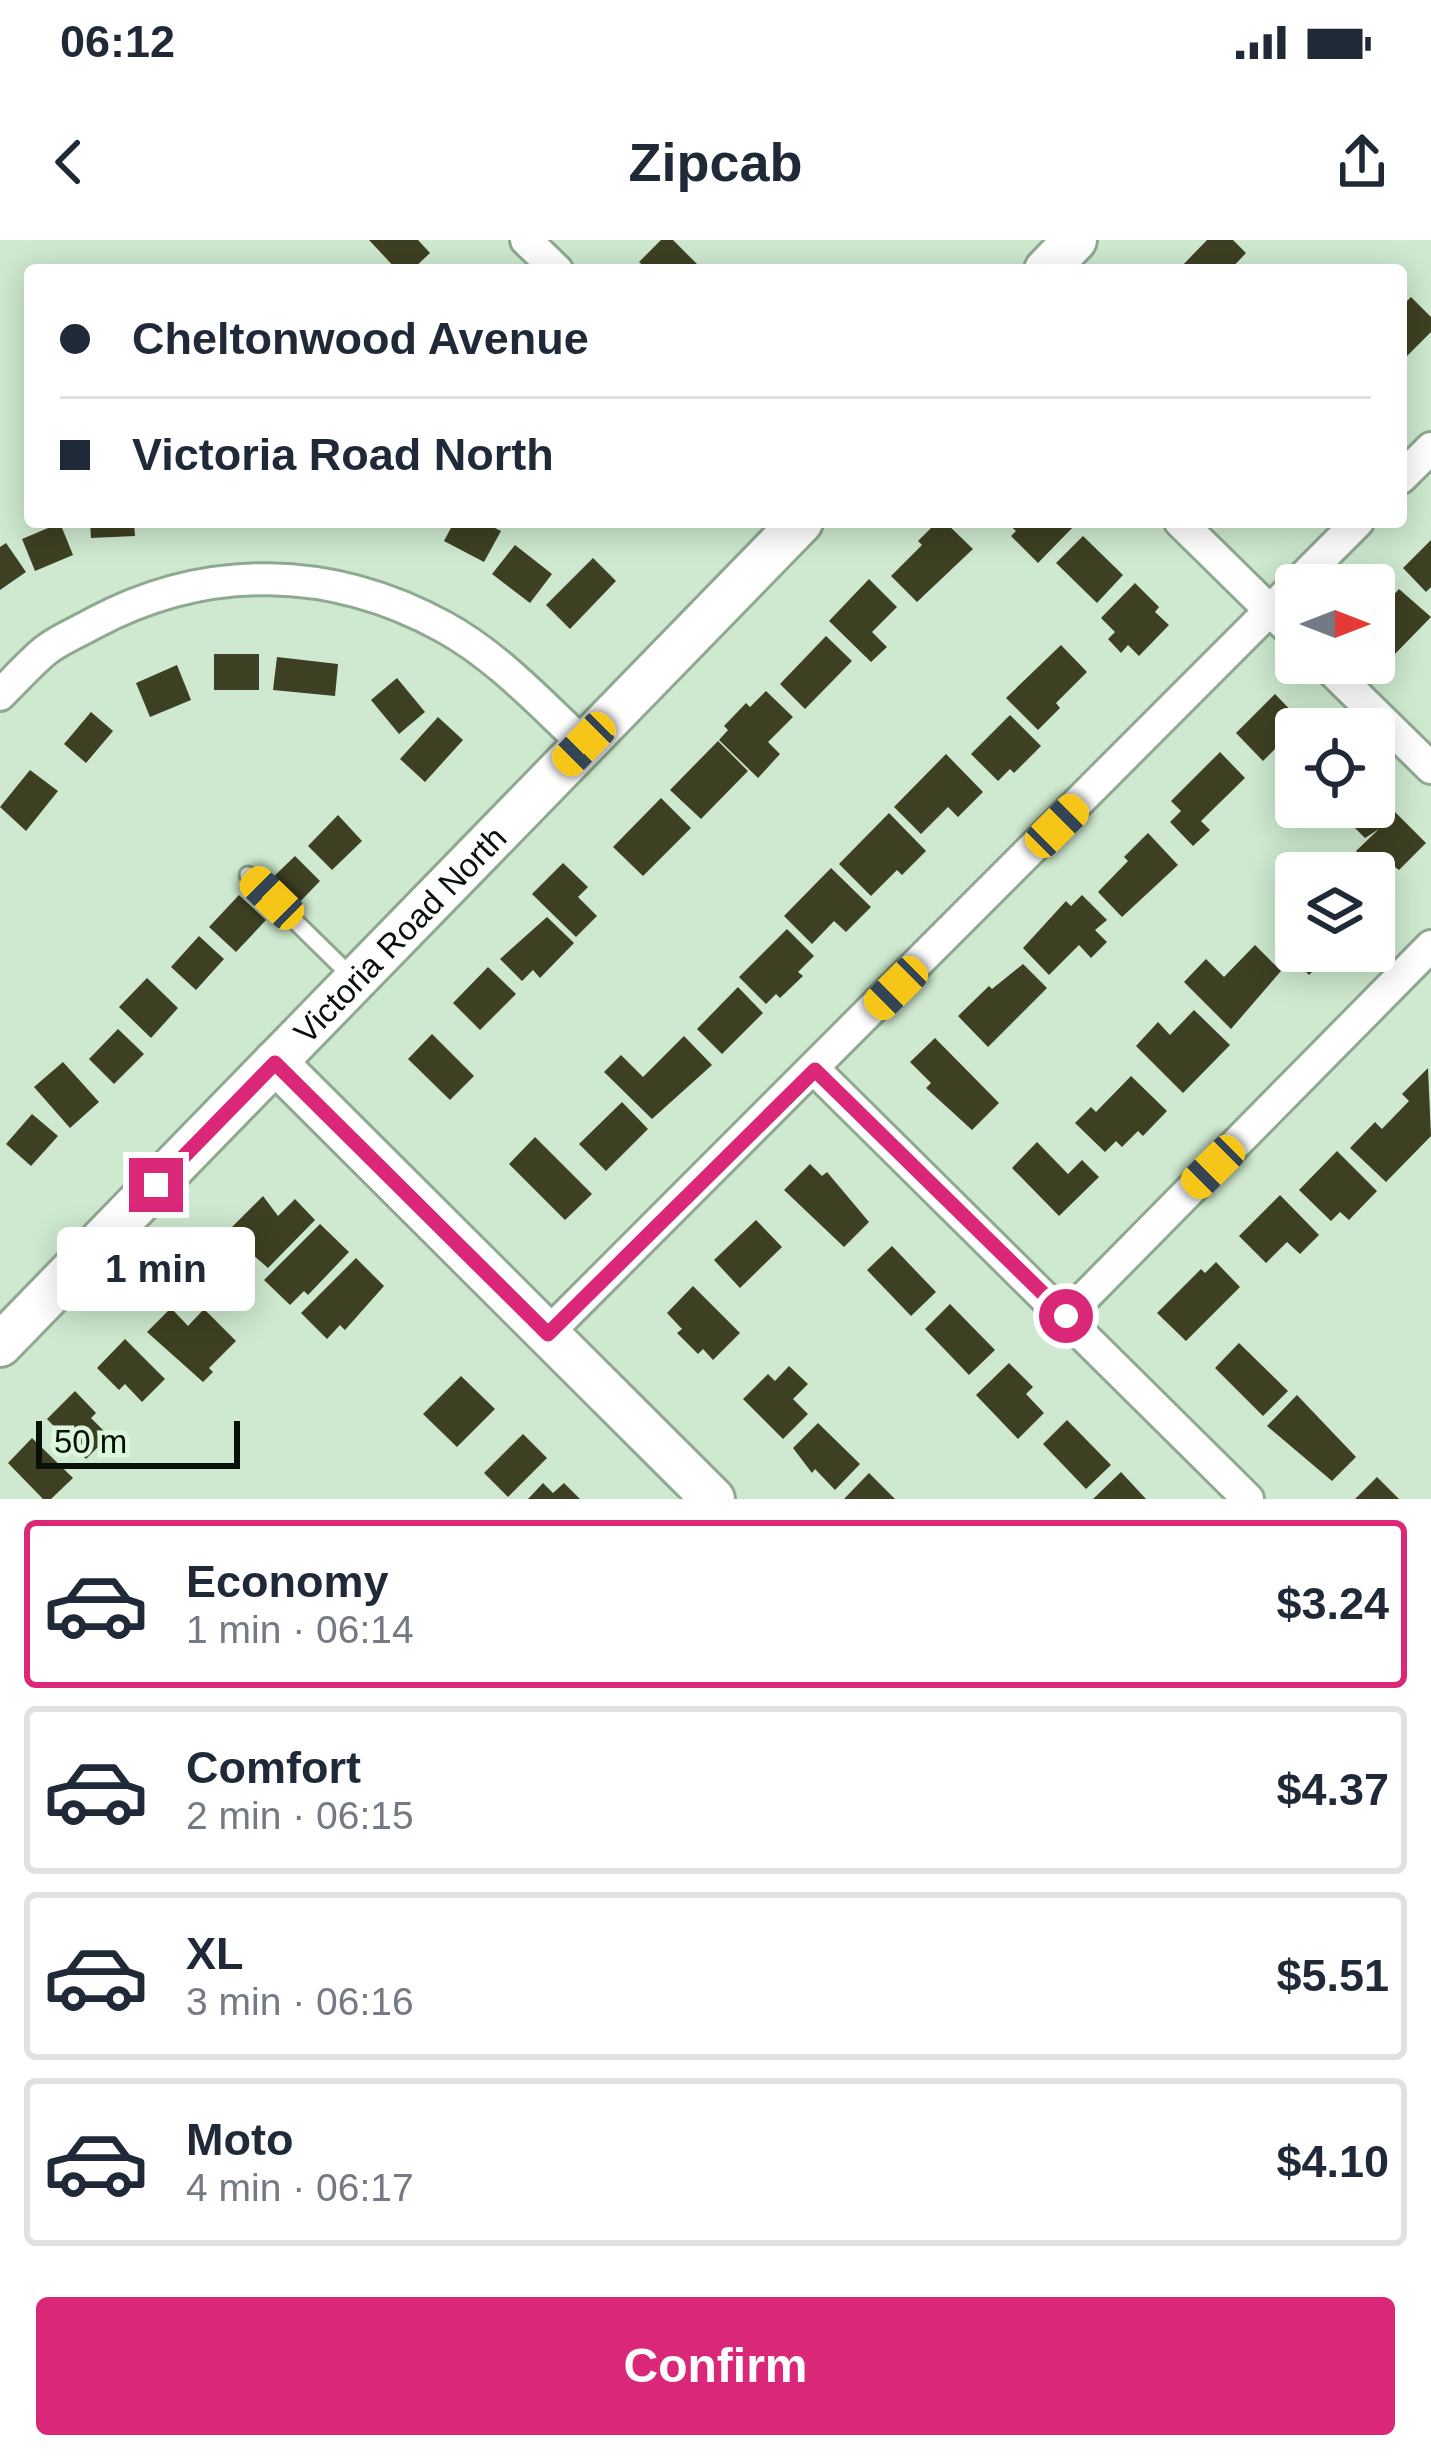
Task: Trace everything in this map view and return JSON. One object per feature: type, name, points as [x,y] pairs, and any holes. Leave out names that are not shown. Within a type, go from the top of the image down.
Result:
[{"type":"main road","points":[[1052,264],[1075,240]]},
{"type":"main road","name":"Victoria Road North","points":[[0,1346],[795,528]]},
{"type":"main road","points":[[275,1063],[713,1499]]},
{"type":"street","points":[[526,240],[551,264]]},
{"type":"street","points":[[1407,472],[1431,448]]},
{"type":"street","points":[[1186,528],[1275,616]]},
{"type":"street","points":[[548,1334],[1352,528]]},
{"type":"street","points":[[0,695],[48,648],[130,604],[180,587],[244,577],[373,594],[445,628],[498,664],[584,744]]},
{"type":"street","points":[[1346,684],[1431,767]]},
{"type":"street","points":[[1066,1316],[1431,946]]},
{"type":"street","points":[[815,1070],[1248,1499]]},
{"type":"lane","points":[[248,875],[355,980]]},
{"type":"building","points":[[369,240],[418,240],[430,253],[418,264],[391,264]]},
{"type":"building","points":[[661,240],[673,240],[697,264],[641,264]]},
{"type":"building","points":[[1207,240],[1233,240],[1246,253],[1236,264],[1184,264]]},
{"type":"building","points":[[1411,297],[1431,317],[1431,332],[1407,356],[1407,301]]},
{"type":"building","points":[[48,528],[62,528],[73,555],[35,571],[22,539]]},
{"type":"building","points":[[90,528],[134,528],[135,536],[91,538]]},
{"type":"building","points":[[451,528],[501,531],[484,562],[444,541]]},
{"type":"building","points":[[931,528],[951,528],[973,549],[917,602],[891,576],[922,545],[918,541]]},
{"type":"building","points":[[1013,528],[1072,528],[1038,563],[1011,536],[1016,531]]},
{"type":"building","points":[[1083,536],[1123,575],[1097,603],[1056,563]]},
{"type":"building","points":[[1431,540],[1431,587],[1426,592],[1403,568]]},
{"type":"building","points":[[6,543],[26,572],[0,590],[0,547]]},
{"type":"building","points":[[515,545],[552,574],[530,603],[492,574]]},
{"type":"building","points":[[593,558],[616,581],[570,629],[546,605]]},
{"type":"building","points":[[869,579],[897,607],[872,632],[887,647],[871,662],[829,621]]},
{"type":"building","points":[[1135,583],[1169,625],[1139,656],[1128,645],[1121,653],[1108,639],[1115,632],[1101,618]]},
{"type":"building","points":[[1399,589],[1431,617],[1395,654],[1395,593]]},
{"type":"building","points":[[826,636],[852,661],[805,709],[780,684]]},
{"type":"building","points":[[1061,645],[1087,672],[1056,703],[1060,708],[1038,730],[1006,698]]},
{"type":"building","points":[[214,654],[259,654],[259,690],[214,690]]},
{"type":"building","points":[[277,657],[338,664],[335,696],[273,690]]},
{"type":"building","points":[[177,665],[191,700],[150,717],[136,683]]},
{"type":"building","points":[[397,678],[425,712],[399,734],[371,700]]},
{"type":"building","points":[[766,691],[793,717],[768,742],[780,754],[758,778],[719,740],[728,730],[724,726],[746,703],[750,707]]},
{"type":"building","points":[[1275,694],[1288,708],[1275,708],[1275,749],[1263,761],[1236,733]]},
{"type":"building","points":[[91,712],[113,731],[86,763],[64,744]]},
{"type":"building","points":[[1010,715],[1041,746],[1014,773],[1010,769],[998,781],[971,754]]},
{"type":"building","points":[[438,717],[463,740],[425,782],[400,759]]},
{"type":"building","points":[[718,741],[748,771],[701,819],[670,790]]},
{"type":"building","points":[[1220,752],[1245,778],[1201,821],[1210,830],[1193,846],[1170,822],[1181,811],[1171,801]]},
{"type":"building","points":[[946,754],[983,792],[958,817],[948,807],[921,834],[894,807]]},
{"type":"building","points":[[30,770],[58,791],[26,831],[0,807]]},
{"type":"building","points":[[661,798],[691,828],[643,876],[613,847]]},
{"type":"building","points":[[1395,812],[1426,843],[1399,870],[1395,852],[1356,851],[1379,829],[1365,838],[1355,828],[1395,828]]},
{"type":"building","points":[[889,813],[926,851],[902,875],[897,870],[871,896],[839,864]]},
{"type":"building","points":[[338,815],[362,841],[332,870],[308,846]]},
{"type":"building","points":[[1148,833],[1178,865],[1122,917],[1098,892]]},
{"type":"building","points":[[295,856],[320,881],[292,910],[266,884]]},
{"type":"building","points":[[563,863],[588,887],[578,897],[597,916],[576,937],[532,894]]},
{"type":"building","points":[[831,868],[871,907],[846,932],[834,921],[812,944],[784,916]]},
{"type":"building","points":[[239,895],[266,920],[236,952],[209,927]]},
{"type":"building","points":[[1082,895],[1107,920],[1095,930],[1107,942],[1091,958],[1079,945],[1049,975],[1023,948],[1066,901],[1071,906]]},
{"type":"building","points":[[547,917],[574,943],[540,978],[533,970],[522,981],[500,959]]},
{"type":"building","points":[[787,929],[814,956],[798,972],[803,976],[780,998],[776,994],[766,1004],[739,977]]},
{"type":"building","points":[[199,936],[224,959],[196,990],[171,967]]},
{"type":"building","points":[[1255,945],[1275,965],[1275,972],[1280,972],[1231,1029],[1184,982],[1206,959],[1224,977]]},
{"type":"building","points":[[1023,964],[1047,988],[988,1047],[958,1016],[989,986],[992,989]]},
{"type":"building","points":[[488,967],[516,994],[480,1030],[453,1003]]},
{"type":"building","points":[[147,978],[178,1008],[151,1038],[119,1007]]},
{"type":"building","points":[[738,987],[763,1013],[722,1054],[697,1029]]},
{"type":"building","points":[[1194,1010],[1230,1045],[1183,1093],[1136,1046],[1158,1022],[1170,1035]]},
{"type":"building","points":[[118,1029],[144,1054],[114,1084],[89,1059]]},
{"type":"building","points":[[432,1034],[474,1076],[450,1100],[408,1059]]},
{"type":"building","points":[[684,1036],[712,1065],[652,1119],[604,1072],[621,1055],[643,1077]]},
{"type":"building","points":[[935,1038],[999,1103],[972,1130],[926,1088],[931,1083],[910,1062]]},
{"type":"building","points":[[63,1062],[99,1102],[70,1128],[34,1087]]},
{"type":"building","points":[[1428,1068],[1431,1136],[1386,1182],[1350,1148],[1375,1122],[1382,1129],[1409,1101],[1402,1094]]},
{"type":"building","points":[[1131,1076],[1167,1111],[1143,1136],[1138,1131],[1122,1147],[1116,1141],[1105,1152],[1075,1123],[1091,1107],[1096,1112]]},
{"type":"building","points":[[622,1102],[648,1129],[606,1171],[579,1144]]},
{"type":"building","points":[[32,1114],[58,1136],[31,1166],[6,1144]]},
{"type":"building","points":[[535,1137],[592,1194],[565,1220],[509,1164]]},
{"type":"building","points":[[1037,1142],[1068,1174],[1082,1160],[1099,1177],[1059,1216],[1012,1168]]},
{"type":"building","points":[[1337,1151],[1377,1191],[1349,1220],[1340,1212],[1331,1221],[1299,1190]]},
{"type":"building","points":[[810,1164],[822,1176],[827,1172],[869,1222],[844,1247],[784,1190]]},
{"type":"building","points":[[1280,1195],[1319,1235],[1300,1254],[1287,1242],[1266,1263],[1239,1236]]},
{"type":"building","points":[[263,1196],[278,1216],[295,1199],[315,1220],[268,1268],[227,1232]]},
{"type":"building","points":[[756,1220],[782,1247],[740,1288],[714,1260]]},
{"type":"building","points":[[320,1224],[349,1252],[308,1295],[304,1291],[290,1305],[264,1280]]},
{"type":"building","points":[[892,1246],[936,1292],[911,1316],[867,1270]]},
{"type":"building","points":[[356,1258],[384,1286],[345,1330],[340,1325],[327,1339],[301,1313]]},
{"type":"building","points":[[1216,1262],[1240,1287],[1186,1341],[1157,1313],[1201,1269],[1205,1273]]},
{"type":"building","points":[[693,1286],[740,1333],[713,1360],[703,1349],[698,1354],[677,1333],[682,1329],[667,1313]]},
{"type":"building","points":[[950,1304],[995,1350],[969,1375],[925,1329]]},
{"type":"building","points":[[171,1308],[188,1326],[204,1309],[236,1341],[209,1368],[213,1372],[203,1382],[147,1332]]},
{"type":"building","points":[[125,1339],[165,1379],[142,1402],[125,1384],[119,1390],[97,1368]]},
{"type":"building","points":[[1239,1343],[1288,1391],[1263,1416],[1215,1368]]},
{"type":"building","points":[[1009,1363],[1033,1387],[1026,1394],[1044,1413],[1018,1439],[976,1395]]},
{"type":"building","points":[[789,1366],[808,1384],[793,1399],[808,1414],[783,1439],[743,1399],[768,1374],[775,1381]]},
{"type":"building","points":[[461,1376],[495,1409],[457,1447],[423,1414]]},
{"type":"building","points":[[75,1391],[109,1436],[86,1459],[47,1419]]},
{"type":"building","points":[[1297,1395],[1356,1457],[1332,1481],[1267,1426]]},
{"type":"building","points":[[1067,1420],[1111,1465],[1086,1489],[1043,1444]]},
{"type":"building","points":[[818,1423],[860,1464],[835,1490],[815,1469],[812,1473],[793,1448]]},
{"type":"building","points":[[523,1434],[547,1458],[508,1497],[484,1473]]},
{"type":"building","points":[[32,1438],[73,1478],[51,1499],[43,1499],[8,1463]]},
{"type":"building","points":[[1121,1472],[1146,1499],[1093,1499]]},
{"type":"building","points":[[869,1473],[895,1499],[844,1499]]},
{"type":"building","points":[[1377,1477],[1399,1499],[1355,1499]]},
{"type":"building","points":[[543,1483],[553,1493],[564,1483],[580,1499],[528,1499]]},
{"type":"route","points":[[156,1185],[275,1063],[548,1334],[815,1070],[1066,1316]]}]
